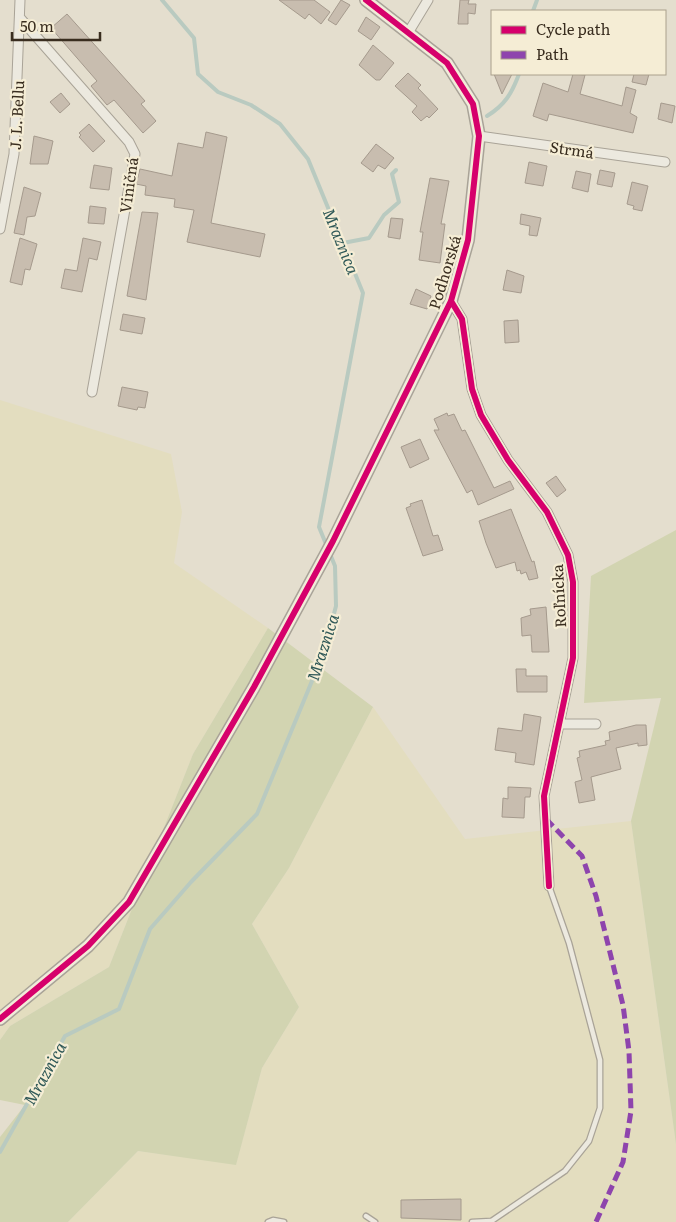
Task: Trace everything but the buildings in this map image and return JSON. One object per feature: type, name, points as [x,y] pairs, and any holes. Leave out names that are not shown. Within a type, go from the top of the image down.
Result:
[{"type":"street","name":"J. L. Bellu","points":[[0,229],[14,154],[20,0]]},
{"type":"street","name":"Podhorská","points":[[0,1019],[88,946],[128,902],[254,687],[318,570],[451,301],[468,240],[479,136],[473,104],[447,63],[366,0]]},
{"type":"street","points":[[408,33],[428,0]]},
{"type":"street","name":"Viničná","points":[[20,18],[129,142],[135,154],[92,392]]},
{"type":"street","name":"Strmá","points":[[479,136],[665,162]]},
{"type":"street","name":"Roľnícka","points":[[451,301],[462,319],[472,389],[481,415],[508,460],[548,512],[568,555],[572,582],[573,658],[561,724],[544,796],[549,886]]},
{"type":"street","points":[[561,724],[596,724]]},
{"type":"lane","points":[[472,1222],[490,1222],[565,1171],[589,1141],[600,1108],[600,1060],[569,943],[549,886]]},
{"type":"lane","points":[[366,1216],[375,1222]]},
{"type":"lane","points":[[268,1222],[273,1220],[284,1222]]},
{"type":"shaded area","points":[[0,400],[171,454],[182,512],[174,563],[268,628],[193,754],[109,967],[10,1026],[0,1040]]},
{"type":"shaded area","points":[[373,707],[465,839],[631,821],[676,1144],[676,1222],[68,1222],[138,1151],[236,1164],[262,1068],[299,1007],[252,924],[289,868]]},
{"type":"green space","points":[[676,530],[676,1144],[631,821],[661,698],[584,703],[591,576]]},
{"type":"green space","points":[[268,628],[373,707],[289,868],[252,924],[299,1007],[262,1068],[236,1165],[138,1151],[68,1222],[0,1222],[0,1137],[25,1105],[0,1100],[0,1040],[10,1026],[109,967],[193,754]]},
{"type":"waterway","name":"Mraznica","points":[[0,1152],[65,1036],[119,1009],[150,929],[191,882],[257,814],[324,652],[336,606],[335,566],[319,527],[363,293],[308,159],[280,124],[251,105],[218,92],[198,74],[194,38],[162,0]]},
{"type":"waterway","points":[[533,10],[537,0]]},
{"type":"waterway","points":[[487,116],[507,98],[519,75]]},
{"type":"waterway","points":[[343,243],[369,238],[384,215],[399,202],[392,174],[396,170]]},
{"type":"marked path","points":[[546,819],[582,856],[596,896],[623,1005],[629,1051],[631,1111],[623,1162],[596,1222]]},
{"type":"cycle path","points":[[0,1019],[88,946],[129,902],[254,687],[333,541],[451,301],[468,240],[479,136],[473,104],[447,63],[366,0]]},
{"type":"cycle path","points":[[451,301],[462,319],[472,389],[481,415],[508,460],[547,512],[568,555],[573,582],[573,658],[544,796],[549,886]]}]
